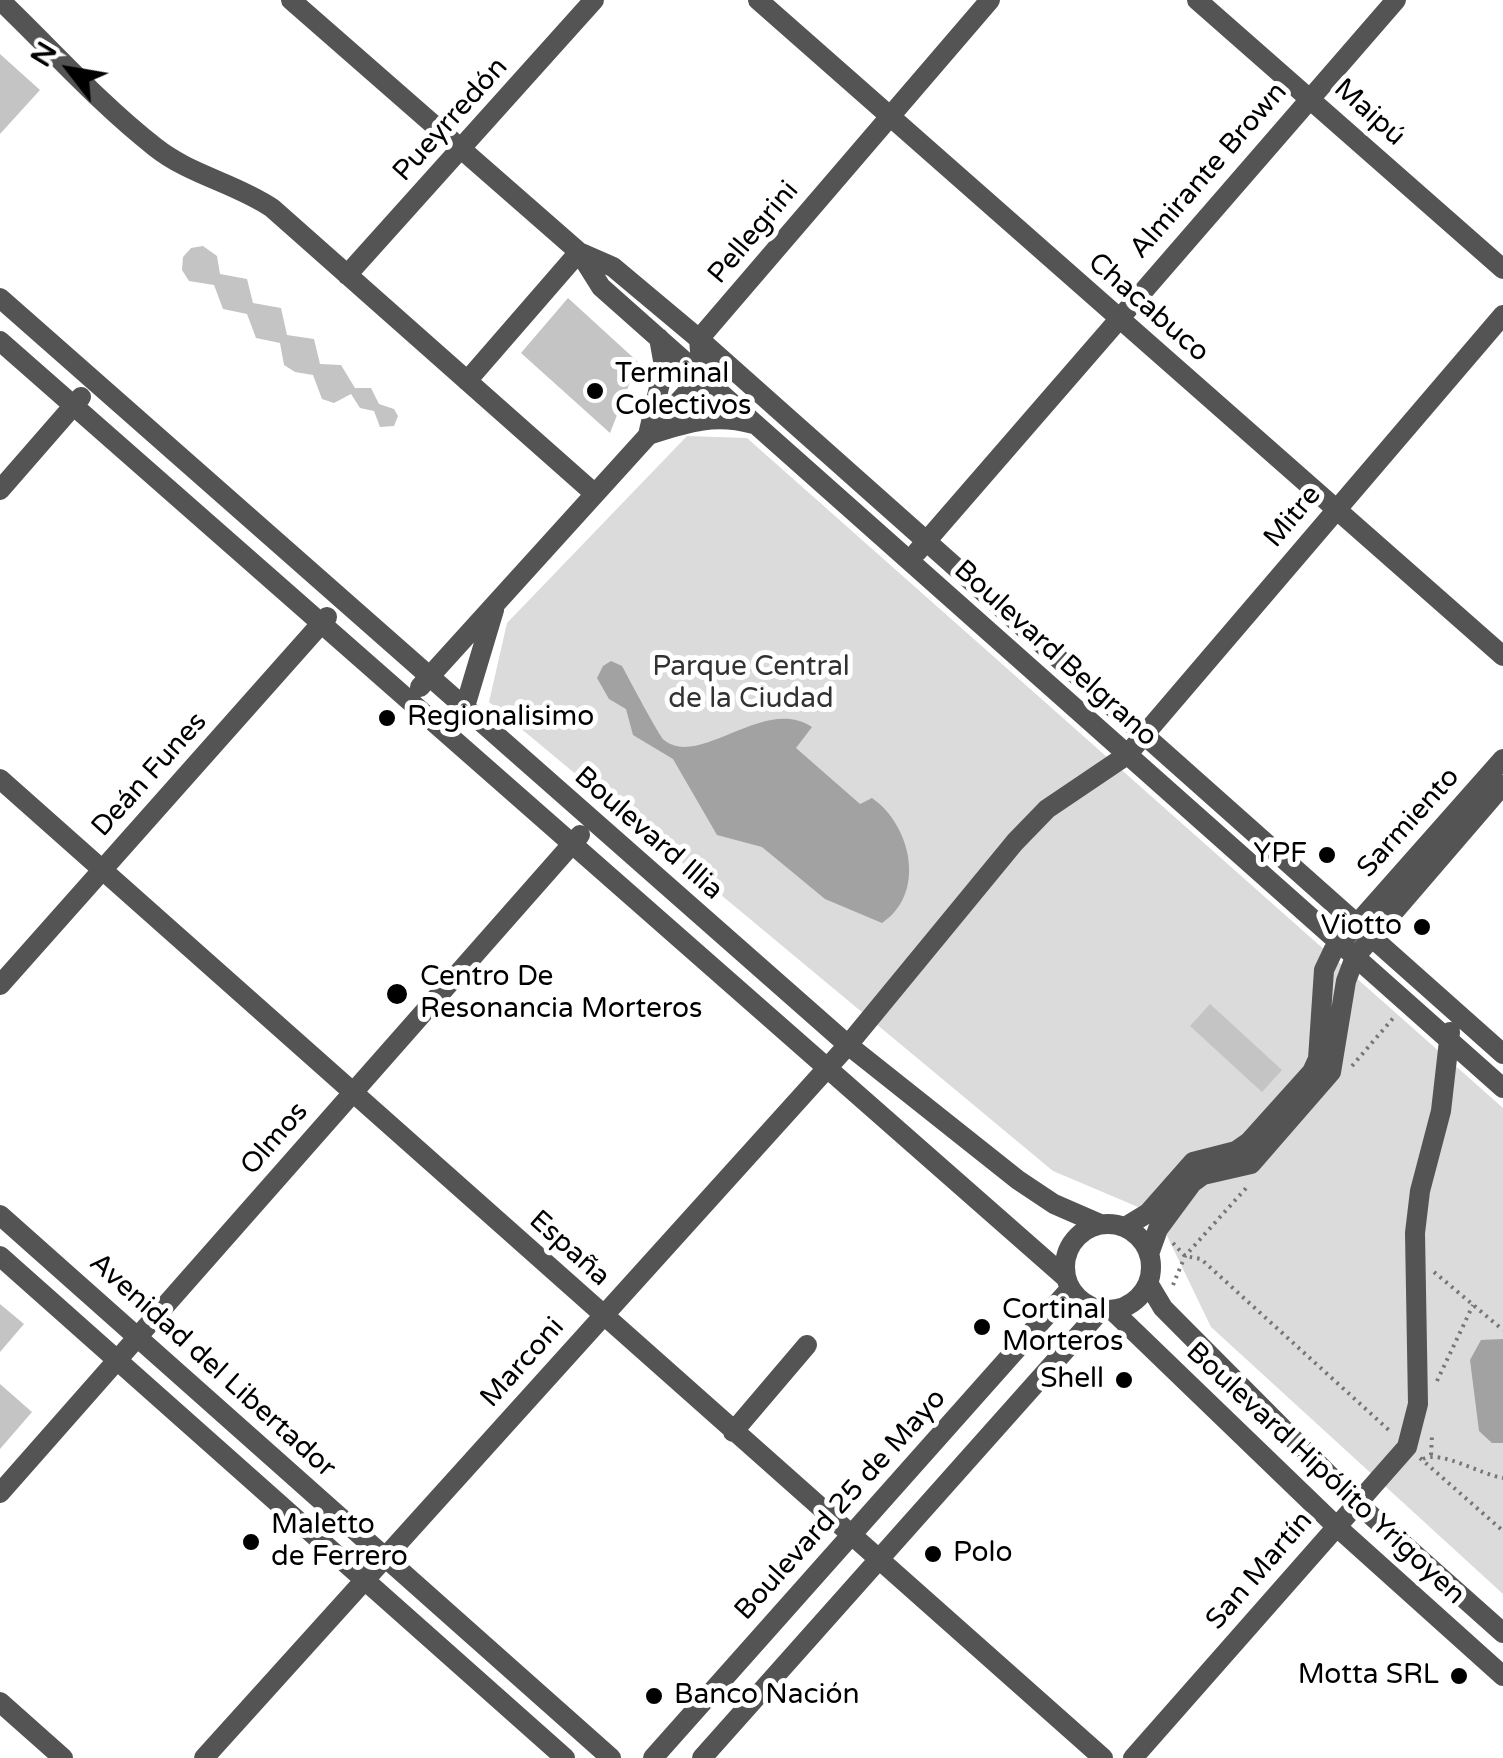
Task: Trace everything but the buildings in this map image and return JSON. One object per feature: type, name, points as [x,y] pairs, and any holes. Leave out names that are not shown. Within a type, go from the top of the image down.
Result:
[{"type":"street","name":"Boulevard Belgrano","points":[[291,0],[579,252],[601,287],[1503,1088]]},
{"type":"street","name":"Pueyrredón","points":[[348,275],[463,151],[594,0]]},
{"type":"street","name":"Chacabuco","points":[[758,0],[1503,656]]},
{"type":"street","name":"Pellegrini","points":[[700,340],[990,0]]},
{"type":"street","name":"Maipú","points":[[1197,0],[1503,269]]},
{"type":"street","name":"Almirante Brown","points":[[910,561],[1396,0]]},
{"type":"street","points":[[2,2],[155,148],[186,167],[246,191],[348,275],[467,381],[589,500]]},
{"type":"street","name":"Boulevard Belgrano","points":[[579,252],[614,267],[700,340],[1503,1054]]},
{"type":"street","points":[[467,381],[579,252]]},
{"type":"street","name":"Boulevard Illia","points":[[0,298],[340,602],[848,1045],[1018,1180],[1054,1204],[1100,1224]]},
{"type":"street","name":"Mitre","points":[[998,865],[1047,809],[1127,756],[1503,315]]},
{"type":"street","points":[[648,435],[664,366],[659,338]]},
{"type":"street","points":[[409,699],[702,376],[700,340]]},
{"type":"street","name":"Boulevard Illia","points":[[0,341],[828,1066],[1068,1283]]},
{"type":"street","points":[[0,490],[94,382]]},
{"type":"street","points":[[648,435],[699,419],[725,416],[757,425]]},
{"type":"street","name":"Deán Funes","points":[[0,985],[340,602]]},
{"type":"street","points":[[446,731],[464,710],[496,603]]},
{"type":"street","name":"Sarmiento","points":[[1363,930],[1503,760]]},
{"type":"street","name":"España","points":[[0,779],[1103,1758]]},
{"type":"street","name":"Sarmiento","points":[[1363,930],[1503,785]]},
{"type":"street","name":"Olmos","points":[[0,1493],[592,823]]},
{"type":"street","name":"Marconi","points":[[204,1758],[848,1045],[998,865]]},
{"type":"street","points":[[702,1758],[1106,1310],[1134,1302],[1148,1282],[1149,1254],[1158,1229],[1192,1183],[1203,1175],[1252,1164],[1318,1059],[1324,970],[1363,930]]},
{"type":"street","points":[[1415,1453],[1418,1404],[1414,1244],[1420,1192],[1441,1111],[1452,1010]]},
{"type":"street","points":[[1124,1227],[1148,1213],[1192,1162],[1236,1151],[1283,1116]]},
{"type":"street","name":"Avenidad del Libertador","points":[[0,1214],[611,1758]]},
{"type":"street","points":[[1100,1224],[1124,1227],[1144,1243],[1149,1254]]},
{"type":"street","name":"Boulevard 25 de Mayo","points":[[653,1758],[1068,1283],[1068,1249],[1087,1229],[1100,1224]]},
{"type":"street","name":"Avenidad del Libertador","points":[[0,1256],[565,1758]]},
{"type":"street","name":"Boulevard Hipólito Yrigoyen","points":[[1148,1282],[1163,1308],[1356,1502],[1503,1634]]},
{"type":"street","points":[[1068,1283],[1078,1299],[1106,1310]]},
{"type":"street","name":"Boulevard Hipólito Yrigoyen","points":[[1106,1310],[1503,1676]]},
{"type":"street","points":[[733,1432],[807,1345]]},
{"type":"street","name":"San Martín","points":[[1133,1758],[1356,1502],[1415,1453]]},
{"type":"street","points":[[0,1702],[63,1758]]},
{"type":"path","points":[[1158,1229],[1185,1256],[1200,1259],[1503,1531]]},
{"type":"path","points":[[1414,1244],[1503,1330]]},
{"type":"path","points":[[1432,1390],[1474,1305]]},
{"type":"path","points":[[1431,1455],[1432,1423]]},
{"type":"path","points":[[1415,1453],[1448,1457],[1476,1473],[1503,1478]]},
{"type":"green space","name":"Parque Central de la Ciudad","points":[[687,436],[747,438],[1503,1108],[1503,1594],[1211,1327],[1157,1215],[1053,1171],[489,702],[507,623]]},
{"type":"shaded area","points":[[611,661],[622,666],[664,740],[679,746],[696,746],[774,720],[793,720],[812,727],[796,748],[860,804],[872,798],[896,825],[904,842],[909,877],[896,910],[882,923],[825,899],[762,847],[717,835],[673,759],[633,735],[626,709],[609,699],[597,678]]},
{"type":"shaded area","points":[[1503,1339],[1503,1443],[1492,1443],[1479,1431],[1470,1360],[1481,1340]]},
{"type":"place","name":"Terminal Colectivos","points":[[595,391]]},
{"type":"place","name":"Regionalisimo","points":[[387,718]]},
{"type":"place","name":"YPF","points":[[1327,855]]},
{"type":"place","name":"Viotto","points":[[1422,927]]},
{"type":"place","name":"Centro De Resonancia Morteros","points":[[397,994]]},
{"type":"place","name":"Cortinal Morteros","points":[[982,1327]]},
{"type":"place","name":"Shell","points":[[1124,1380]]},
{"type":"place","name":"Maletto de Ferrero","points":[[251,1542]]},
{"type":"place","name":"Polo","points":[[933,1554]]},
{"type":"place","name":"Motta SRL","points":[[1459,1676]]},
{"type":"place","name":"Banco Nación","points":[[654,1696]]}]
